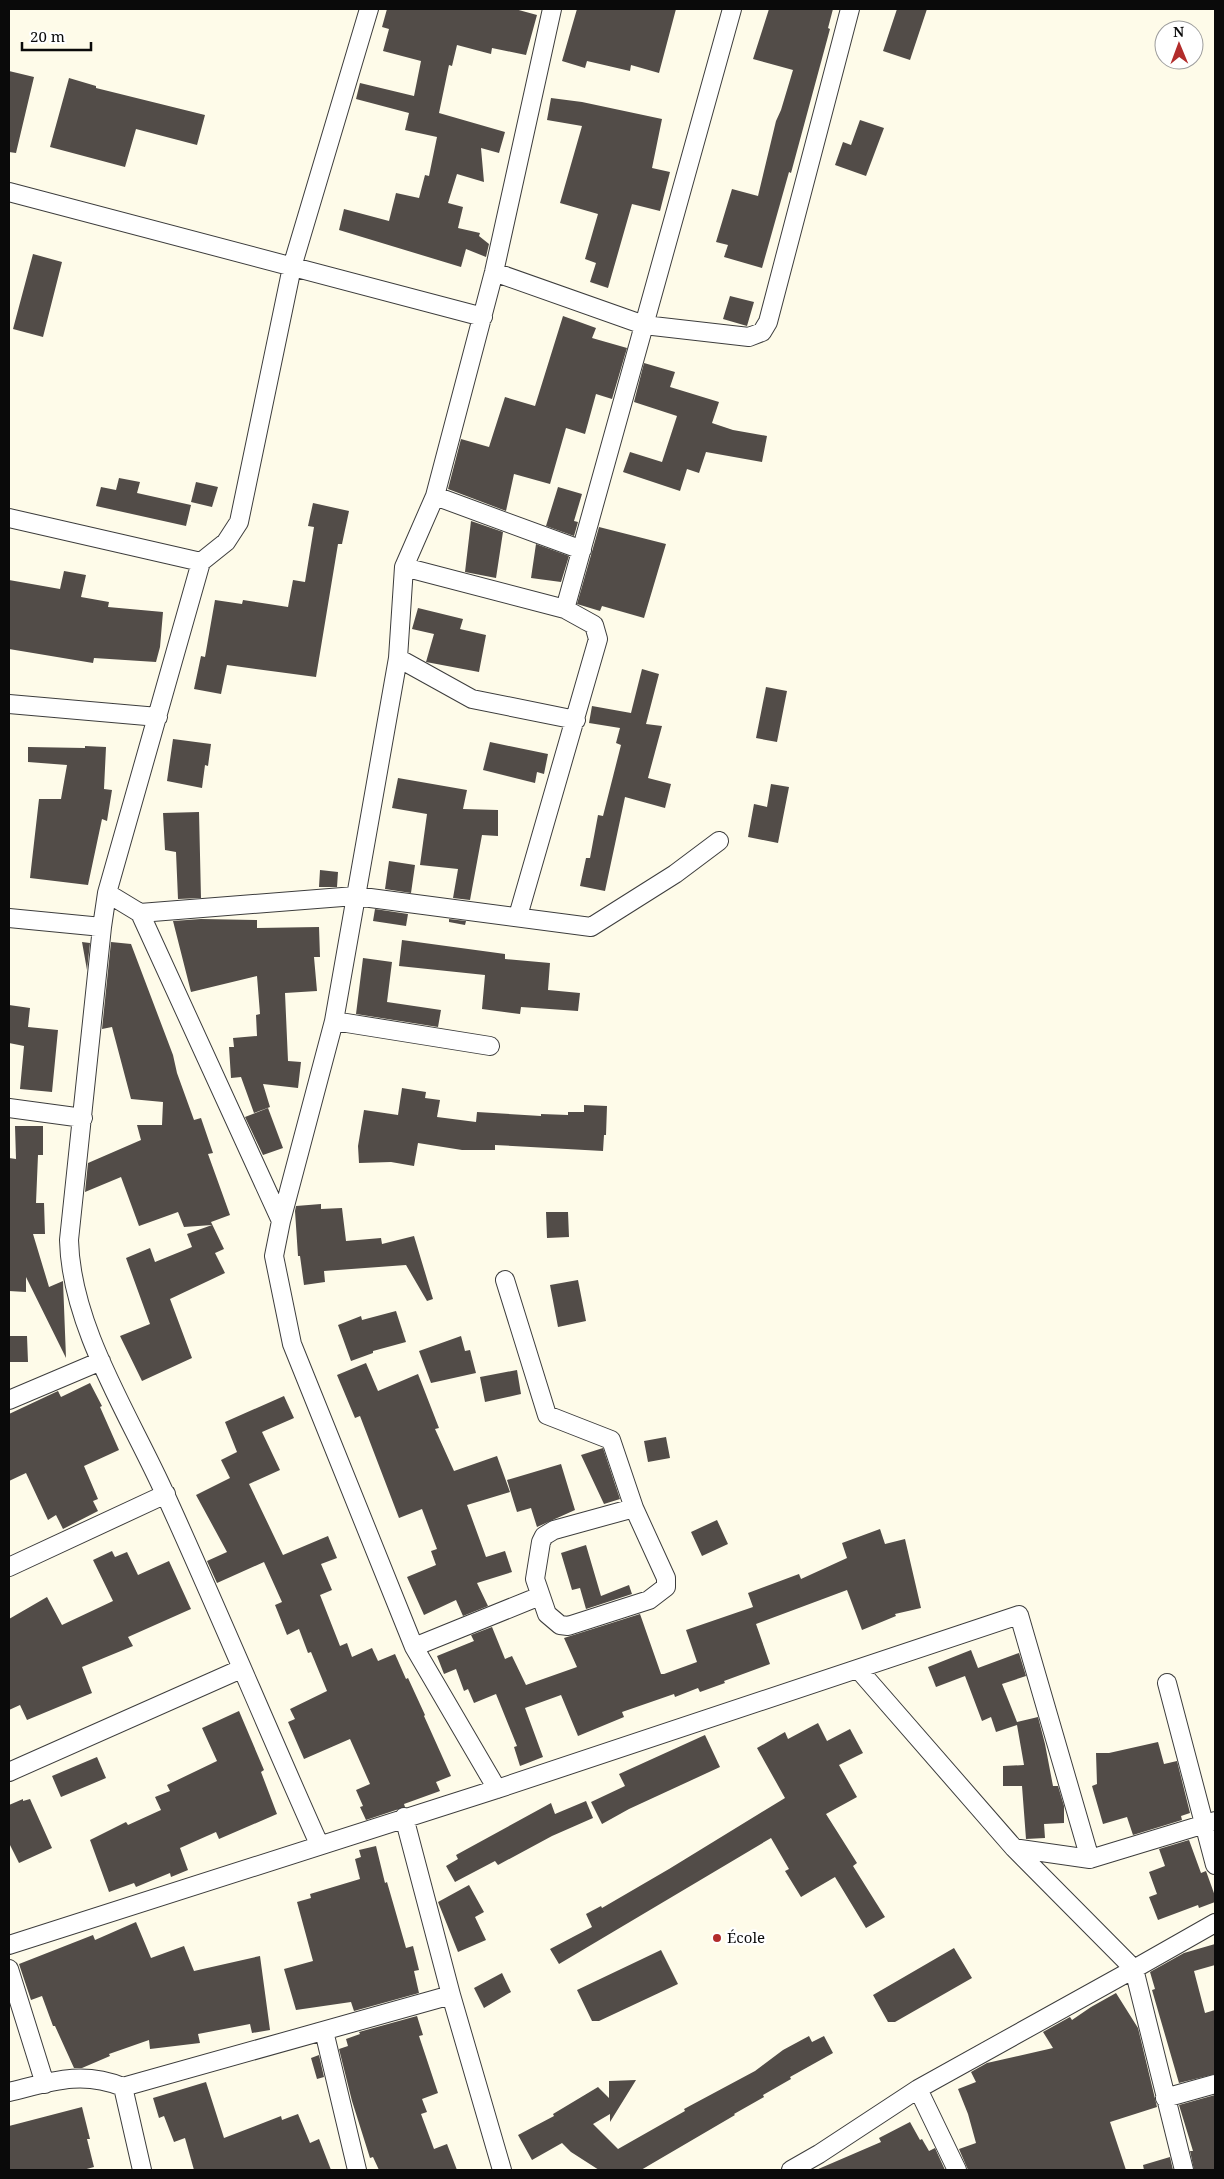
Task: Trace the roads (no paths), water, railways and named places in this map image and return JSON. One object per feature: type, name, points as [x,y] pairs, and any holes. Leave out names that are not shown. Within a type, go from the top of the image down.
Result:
[{"type":"street","points":[[319,1844],[166,1494],[101,1361],[76,1293],[70,1264],[71,1216],[107,894],[201,562],[226,542],[239,522],[292,267],[369,9]]},
{"type":"street","points":[[497,1789],[414,1647],[292,1344],[274,1256],[281,1222],[334,1021],[354,896],[398,658],[404,567],[435,496],[483,317],[552,9]]},
{"type":"street","points":[[566,609],[732,9]]},
{"type":"street","points":[[494,272],[644,325],[750,337],[762,332],[768,322],[850,9]]},
{"type":"street","points":[[9,192],[483,317]]},
{"type":"street","points":[[435,496],[582,550]]},
{"type":"street","points":[[9,518],[201,562]]},
{"type":"street","points":[[404,567],[566,609],[594,625],[598,639],[518,916]]},
{"type":"street","points":[[398,658],[472,698],[576,720]]},
{"type":"street","points":[[9,704],[158,717]]},
{"type":"street","points":[[107,894],[140,913],[354,896],[591,927],[675,874],[719,841]]},
{"type":"street","points":[[140,913],[281,1222]]},
{"type":"street","points":[[9,918],[102,928]]},
{"type":"street","points":[[334,1021],[490,1046]]},
{"type":"street","points":[[9,1108],[83,1118]]},
{"type":"street","points":[[505,1280],[547,1415],[611,1440],[634,1508],[666,1578],[666,1587],[649,1600],[568,1626],[560,1625],[553,1621],[547,1614],[536,1579],[541,1542],[544,1536],[554,1530],[634,1508]]},
{"type":"street","points":[[9,1400],[101,1361]]},
{"type":"street","points":[[9,1566],[166,1494]]},
{"type":"street","points":[[414,1647],[540,1596]]},
{"type":"street","points":[[9,1944],[497,1789],[1019,1616],[1090,1859]]},
{"type":"street","points":[[9,1772],[241,1669]]},
{"type":"street","points":[[858,1669],[1014,1848],[1134,1969],[1184,2170]]},
{"type":"street","points":[[1167,1683],[1210,1823],[1215,1865]]},
{"type":"street","points":[[404,1818],[451,1995],[502,2170]]},
{"type":"street","points":[[1014,1848],[1090,1859],[1210,1823]]},
{"type":"street","points":[[791,2170],[821,2162],[918,2089],[1215,1923]]},
{"type":"street","points":[[9,1969],[45,2084]]},
{"type":"street","points":[[9,2092],[76,2078],[93,2078],[123,2087],[451,1995]]},
{"type":"street","points":[[324,2032],[357,2170]]},
{"type":"street","points":[[1165,2098],[1215,2084]]},
{"type":"street","points":[[123,2087],[142,2170]]},
{"type":"street","points":[[918,2089],[957,2170]]},
{"type":"place","name":"École","points":[[717,1938]]}]
